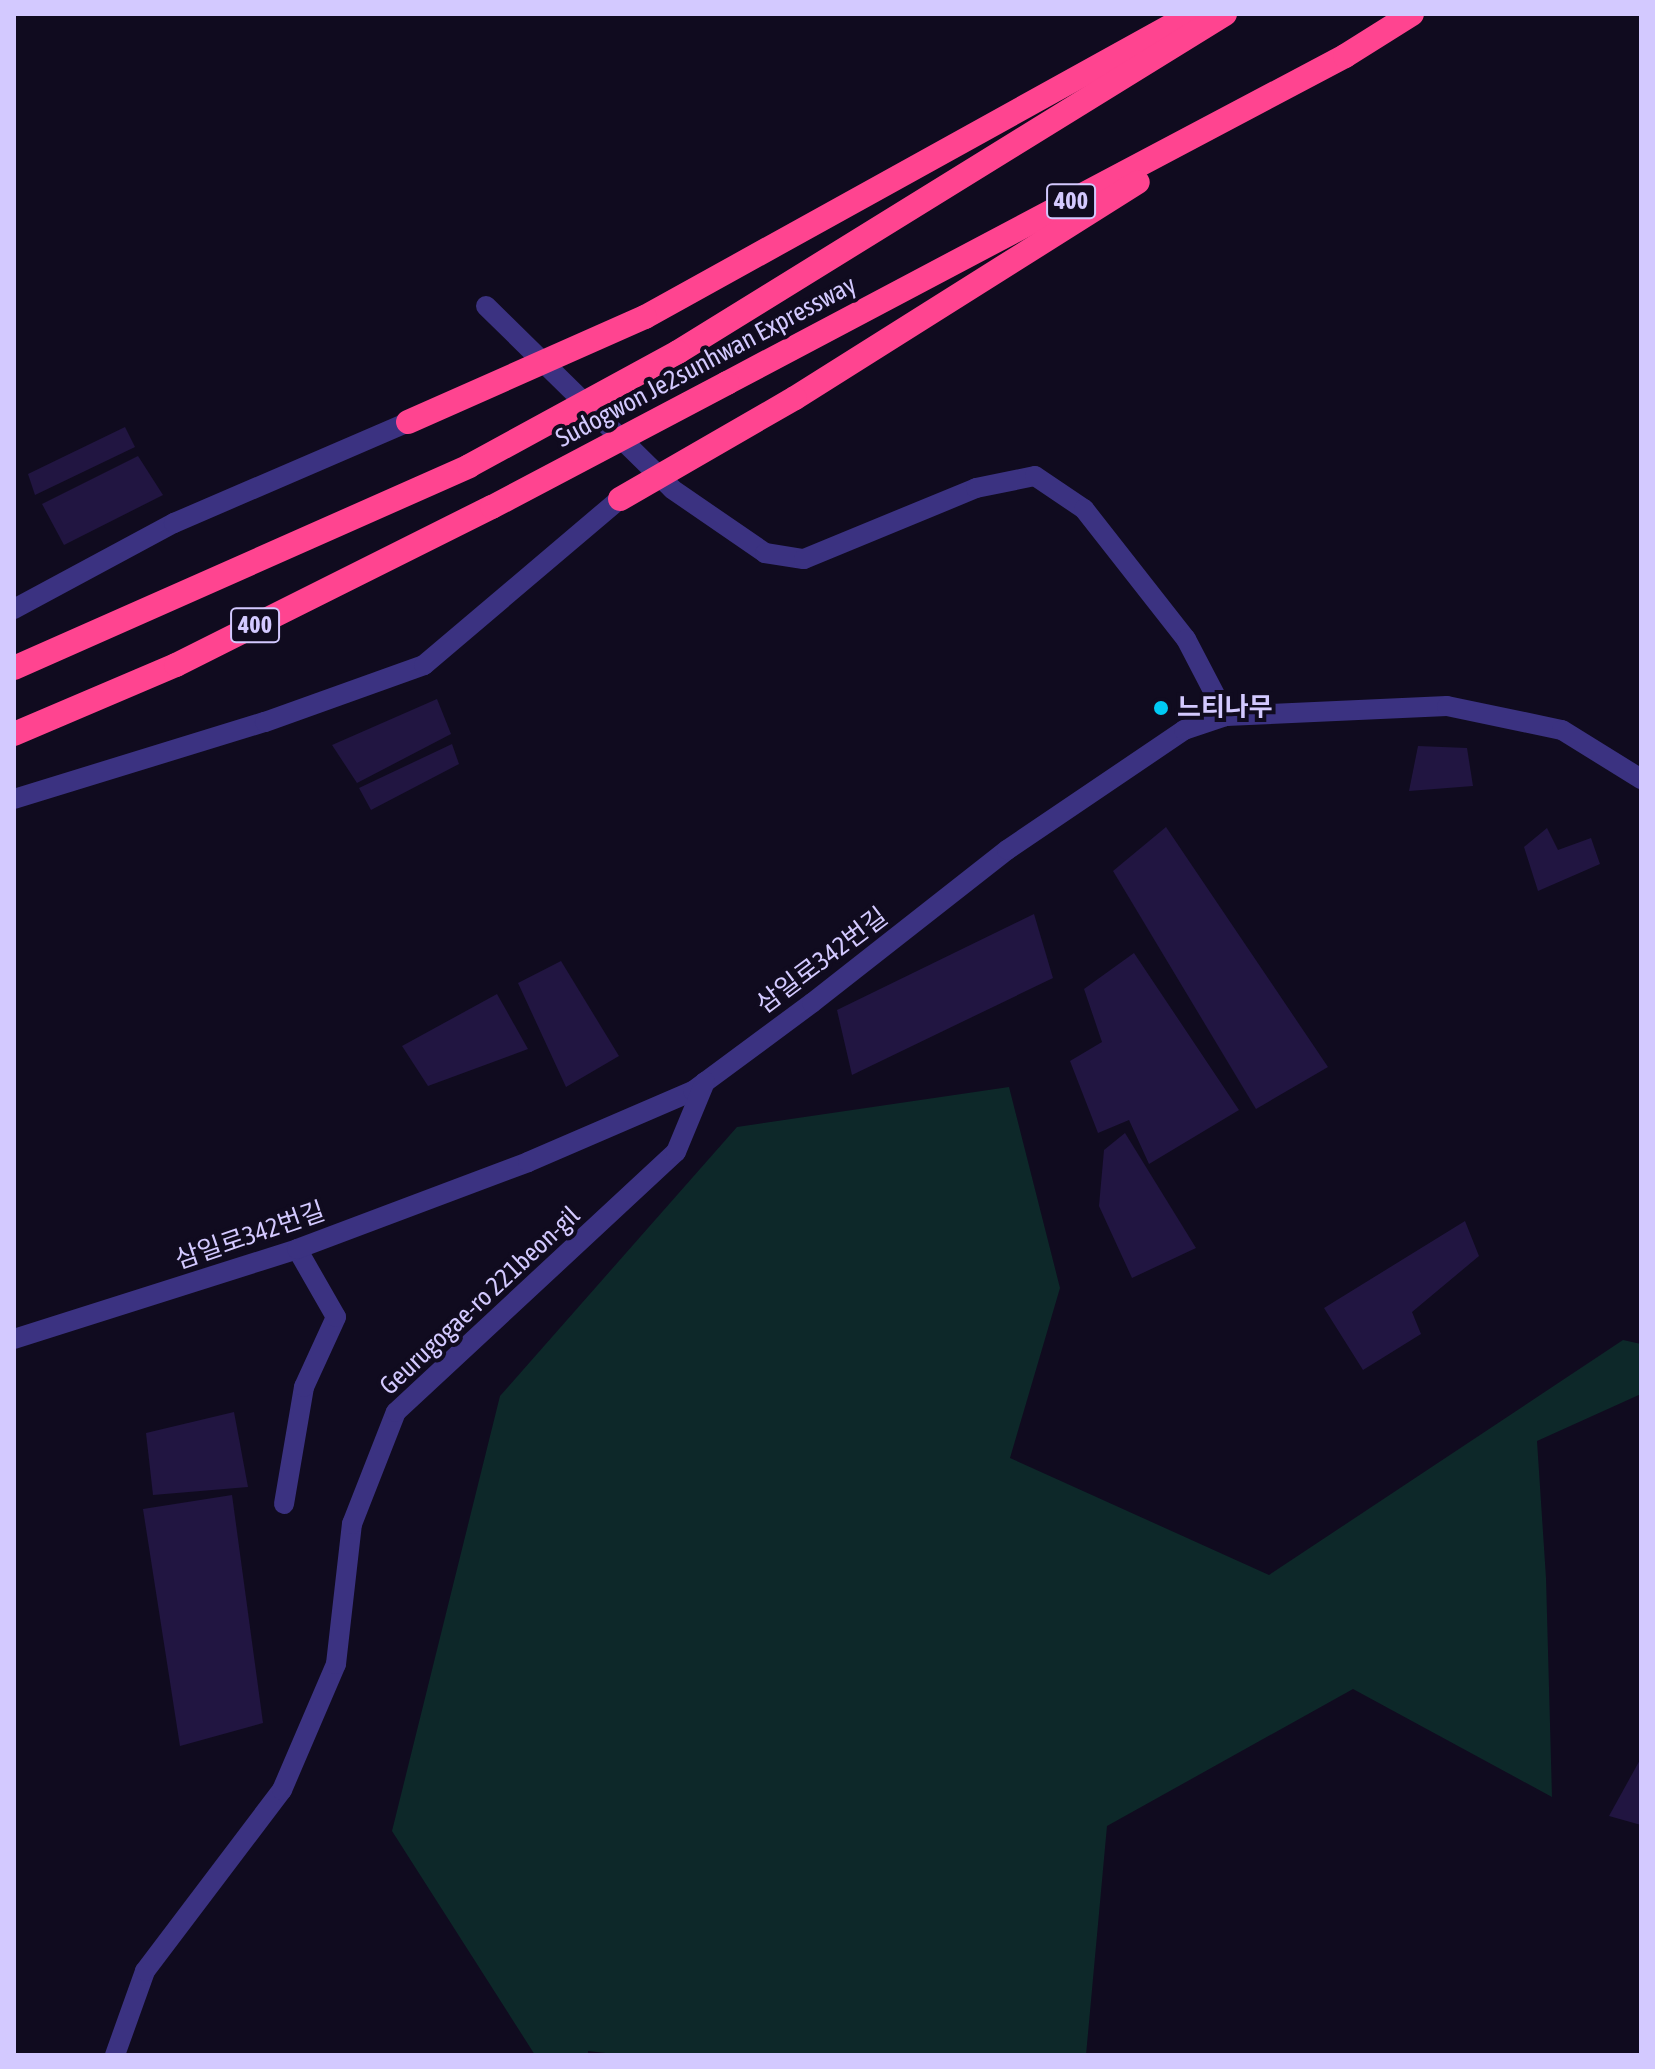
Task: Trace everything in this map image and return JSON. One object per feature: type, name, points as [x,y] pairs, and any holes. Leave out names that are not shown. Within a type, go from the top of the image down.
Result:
[{"type":"highway","points":[[408,422],[645,317],[1192,14]]},
{"type":"highway","name":"Sudogwon Je2sunhwan Expressway","points":[[14,668],[469,466],[678,352],[1225,14]]},
{"type":"highway","name":"Sudogwon Je2sunhwan Expressway","points":[[14,734],[176,665],[492,507],[1345,56],[1412,14]]},
{"type":"highway","points":[[620,499],[795,398],[976,281],[1345,56]]},
{"type":"street","points":[[486,306],[672,489],[765,553],[804,559],[976,488],[1035,476],[1084,509],[1186,639],[1226,716]]},
{"type":"street","points":[[14,609],[174,523],[408,422]]},
{"type":"street","points":[[14,799],[265,722],[424,665],[620,499]]},
{"type":"street","name":"삼일로342번길","points":[[14,1339],[297,1249],[528,1162],[693,1091],[812,1003],[1007,850],[1076,800],[1184,730],[1226,716],[1447,706],[1562,730],[1641,779]]},
{"type":"street","name":"Geurugogae-ro 221beon-gil","points":[[115,2055],[145,1971],[282,1790],[336,1664],[352,1524],[396,1412],[676,1152],[706,1079]]},
{"type":"street","points":[[284,1504],[304,1387],[336,1317],[297,1249]]},
{"type":"green space","points":[[1009,1087],[1060,1288],[1010,1458],[1269,1575],[1623,1340],[1641,1344],[1641,1394],[1537,1441],[1546,1578],[1552,1797],[1353,1689],[1107,1826],[1086,2055],[623,2055],[588,2051],[588,2055],[535,2055],[392,1831],[500,1396],[737,1127]]},
{"type":"building","points":[[125,427],[135,447],[35,495],[28,474]]},
{"type":"building","points":[[138,456],[163,495],[64,545],[42,504]]},
{"type":"building","points":[[437,699],[451,734],[357,783],[332,745]]},
{"type":"building","points":[[452,744],[459,764],[371,810],[359,788]]},
{"type":"building","points":[[1418,746],[1467,748],[1473,786],[1409,791]]},
{"type":"building","points":[[1166,827],[1328,1067],[1256,1109],[1113,871]]},
{"type":"building","points":[[1547,828],[1558,850],[1591,838],[1600,864],[1538,891],[1524,847]]},
{"type":"building","points":[[1034,914],[1053,978],[852,1075],[837,1010]]},
{"type":"building","points":[[1134,953],[1239,1110],[1149,1164],[1129,1120],[1098,1133],[1070,1061],[1102,1042],[1084,989]]},
{"type":"building","points":[[561,961],[619,1056],[566,1087],[518,983]]},
{"type":"building","points":[[497,994],[528,1049],[428,1086],[402,1046]]},
{"type":"building","points":[[1125,1133],[1196,1248],[1132,1278],[1099,1206],[1104,1150]]},
{"type":"building","points":[[1465,1221],[1479,1256],[1412,1312],[1421,1334],[1363,1370],[1324,1308]]},
{"type":"building","points":[[234,1412],[248,1487],[153,1495],[146,1433]]},
{"type":"building","points":[[232,1495],[263,1723],[180,1746],[143,1509]]},
{"type":"building","points":[[1641,1758],[1641,1825],[1609,1816]]},
{"type":"place","name":"느티나무","points":[[1161,708]]}]
